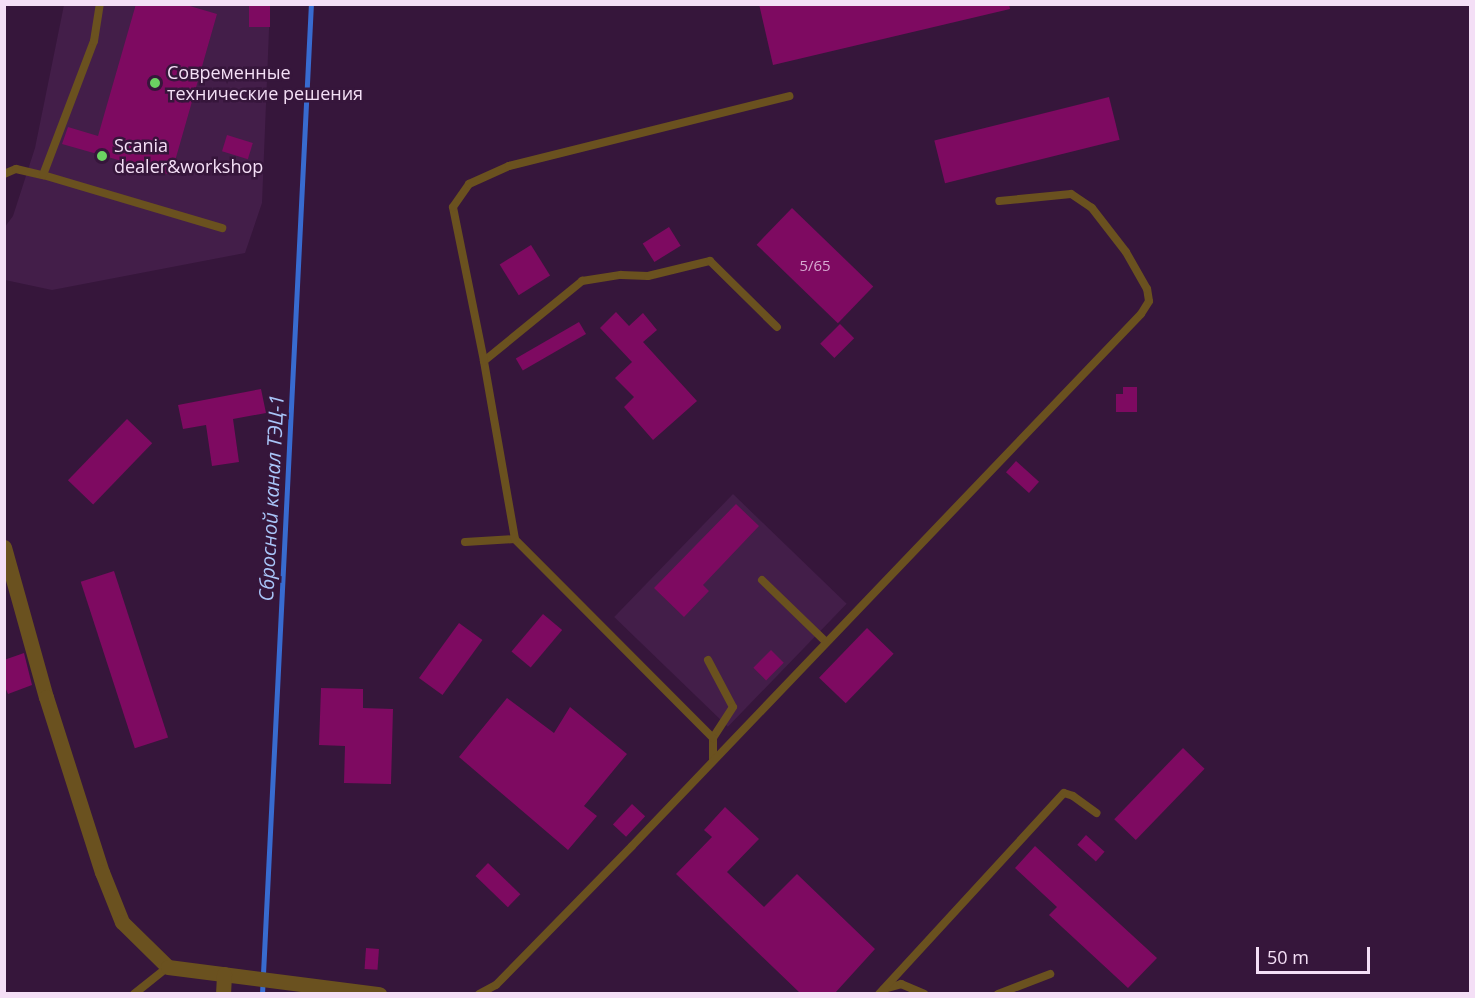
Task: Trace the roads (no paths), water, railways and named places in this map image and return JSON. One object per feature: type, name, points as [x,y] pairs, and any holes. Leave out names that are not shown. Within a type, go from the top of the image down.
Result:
[{"type":"street","points":[[4,547],[46,697],[102,872],[122,922],[168,967],[291,981],[329,989],[379,993]]},
{"type":"street","points":[[223,993],[224,974]]},
{"type":"lane","points":[[43,175],[94,41],[100,4]]},
{"type":"lane","points":[[713,738],[515,539],[484,361],[453,207],[470,184],[509,166],[789,96]]},
{"type":"lane","points":[[4,174],[16,169],[43,175],[222,228]]},
{"type":"lane","points":[[479,993],[496,985],[633,846],[1141,314],[1149,301],[1147,289],[1126,252],[1092,207],[1071,194],[999,201]]},
{"type":"lane","points":[[484,361],[582,281],[621,275],[648,276],[710,261],[777,327]]},
{"type":"lane","points":[[465,542],[515,539]]},
{"type":"lane","points":[[762,580],[826,642]]},
{"type":"lane","points":[[708,660],[733,707],[713,738],[713,760]]},
{"type":"lane","points":[[881,991],[1064,793],[1073,796],[1096,813]]},
{"type":"lane","points":[[134,993],[168,967]]},
{"type":"lane","points":[[998,993],[1050,974]]},
{"type":"lane","points":[[881,991],[901,984],[924,993]]},
{"type":"waterway","name":"Сбросной канал ТЭЦ-1","points":[[262,994],[311,4]]},
{"type":"place","name":"Современные технические решения","points":[[155,83]]},
{"type":"place","name":"Scania dealer&workshop","points":[[102,156]]}]
